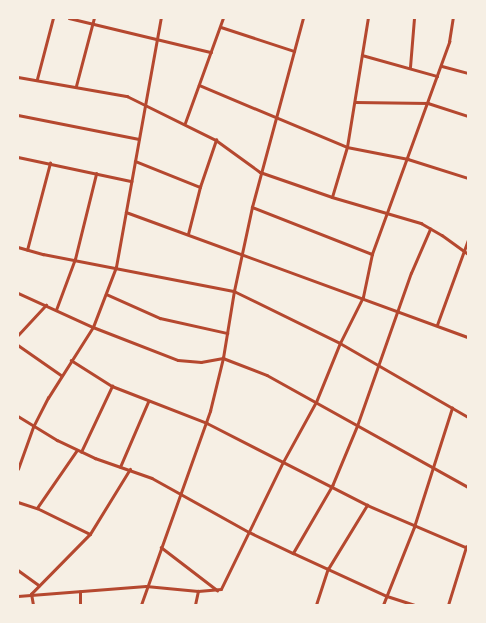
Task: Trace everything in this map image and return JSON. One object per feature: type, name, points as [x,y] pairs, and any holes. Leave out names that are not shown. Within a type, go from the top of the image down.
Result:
[{"type":"street","points":[[37,79],[53,18]]},
{"type":"street","points":[[69,18],[93,26],[211,52]]},
{"type":"street","points":[[76,86],[94,18]]},
{"type":"street","points":[[18,469],[33,427],[61,375],[93,327],[116,267],[139,139],[148,104],[161,18]]},
{"type":"street","points":[[185,123],[223,18]]},
{"type":"street","points":[[141,605],[146,586],[207,423],[223,358],[241,253],[260,172],[303,18]]},
{"type":"street","points":[[332,198],[347,147],[368,18]]},
{"type":"street","points":[[410,67],[414,18]]},
{"type":"street","points":[[218,591],[283,462],[316,402],[340,343],[363,297],[372,254],[442,66],[449,42],[453,18]]},
{"type":"street","points":[[221,27],[294,51]]},
{"type":"street","points":[[362,55],[410,67],[437,76]]},
{"type":"street","points":[[442,66],[468,73]]},
{"type":"street","points":[[18,78],[37,79],[127,96],[148,104],[216,140],[260,172],[332,198],[430,229],[468,254]]},
{"type":"street","points":[[199,85],[347,147],[408,159],[468,178]]},
{"type":"street","points":[[355,102],[428,103],[468,116]]},
{"type":"street","points":[[18,115],[139,139]]},
{"type":"street","points":[[188,234],[200,187],[216,140]]},
{"type":"street","points":[[18,157],[131,181]]},
{"type":"street","points":[[135,161],[200,187]]},
{"type":"street","points":[[27,250],[50,163]]},
{"type":"street","points":[[56,310],[75,259],[96,174]]},
{"type":"street","points":[[252,208],[372,254]]},
{"type":"street","points":[[126,212],[398,309],[468,337]]},
{"type":"street","points":[[293,553],[332,486],[358,426],[398,309],[430,229]]},
{"type":"street","points":[[437,325],[468,240]]},
{"type":"street","points":[[18,247],[234,291],[340,343],[468,417]]},
{"type":"street","points":[[18,293],[93,327],[178,360],[201,362],[223,358],[267,375],[432,465],[468,487]]},
{"type":"street","points":[[106,294],[160,318],[227,333]]},
{"type":"street","points":[[18,335],[46,305]]},
{"type":"street","points":[[18,345],[61,375]]},
{"type":"street","points":[[71,360],[112,386],[148,402],[207,423],[367,505],[414,527],[467,547],[448,605]]},
{"type":"street","points":[[81,452],[112,386]]},
{"type":"street","points":[[120,467],[148,402]]},
{"type":"street","points":[[382,605],[387,596],[414,527],[432,465],[452,408]]},
{"type":"street","points":[[18,416],[33,427],[81,452],[120,467],[130,469],[181,494],[249,532],[387,596],[414,605]]},
{"type":"street","points":[[37,508],[78,450]]},
{"type":"street","points":[[31,594],[90,534],[130,469]]},
{"type":"street","points":[[18,502],[37,508],[90,534]]},
{"type":"street","points":[[316,605],[328,569],[367,505]]},
{"type":"street","points":[[161,547],[218,591]]},
{"type":"street","points":[[18,570],[39,585]]},
{"type":"street","points":[[18,596],[146,586],[198,591],[218,591]]},
{"type":"street","points":[[80,591],[80,605]]},
{"type":"street","points":[[196,605],[198,591]]},
{"type":"street","points":[[31,594],[33,605]]},
{"type":"street","points":[[268,605],[287,605]]}]
